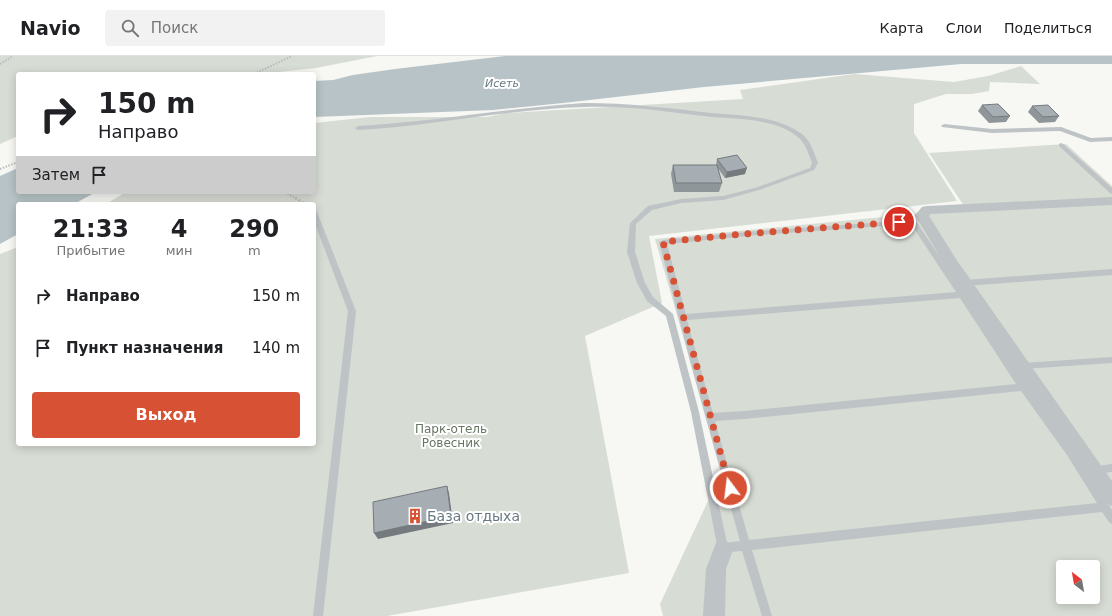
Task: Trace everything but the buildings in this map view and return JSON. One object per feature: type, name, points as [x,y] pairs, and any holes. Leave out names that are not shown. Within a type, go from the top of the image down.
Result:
[{"type":"street","points":[[1108,502],[1093,470],[1033,384],[1023,366],[962,289],[951,263],[922,215],[927,210],[1112,201]]},
{"type":"street","points":[[714,616],[716,570],[723,550]]},
{"type":"lane","points":[[358,128],[418,125],[536,108],[585,105],[637,107],[755,120],[783,126],[799,135],[806,143],[815,163],[812,169],[757,189],[724,198],[681,201],[650,208],[633,223],[631,252],[642,283],[650,299],[669,314],[695,412],[723,550],[730,547],[1108,502]]},
{"type":"lane","points":[[944,126],[992,131],[1061,129],[1090,140],[1112,140]]},
{"type":"lane","points":[[1061,146],[1112,192]]},
{"type":"lane","points":[[316,217],[352,311],[318,616]]},
{"type":"lane","points":[[767,616],[746,546],[663,242],[765,232],[913,222],[962,289],[1023,387],[1108,502],[1112,519]]},
{"type":"lane","points":[[684,317],[962,289],[1112,272]]},
{"type":"lane","points":[[1023,366],[1112,360]]},
{"type":"lane","points":[[711,417],[1023,387]]},
{"type":"lane","points":[[1093,470],[1112,468]]},
{"type":"path","points":[[0,64],[13,56]]},
{"type":"path","points":[[258,72],[292,56]]},
{"type":"path","points":[[0,169],[16,163]]},
{"type":"path","points":[[288,194],[302,202]]},
{"type":"green space","points":[[0,56],[377,56],[316,68],[279,72],[16,72],[16,137],[0,144]]},
{"type":"green space","name":"Парк-отель Ровесник","points":[[1021,66],[1040,84],[990,82],[989,91],[972,94],[946,94],[914,104],[914,133],[957,201],[649,236],[662,303],[585,336],[629,573],[387,616],[0,616],[0,254],[16,248],[16,446],[316,446],[316,202],[109,202],[123,194],[316,194],[316,123],[370,117],[487,117],[506,113],[743,99],[740,90],[854,74],[954,82],[988,76]]},
{"type":"green space","points":[[1066,144],[1112,186],[1112,616],[663,616],[660,604],[722,471],[655,239],[966,209],[929,153]]},
{"type":"water","name":"Исеть","points":[[505,56],[1112,56],[1112,64],[961,64],[704,87],[493,110],[316,117],[316,81],[333,80],[353,75]]},
{"type":"water","points":[[16,169],[16,194],[92,194],[78,202],[16,202],[16,235],[0,244],[0,176]]},
{"type":"place","name":"База отдыха","points":[[415,516]]},
{"type":"route","points":[[730,488],[663,242],[743,234],[899,222]]}]
